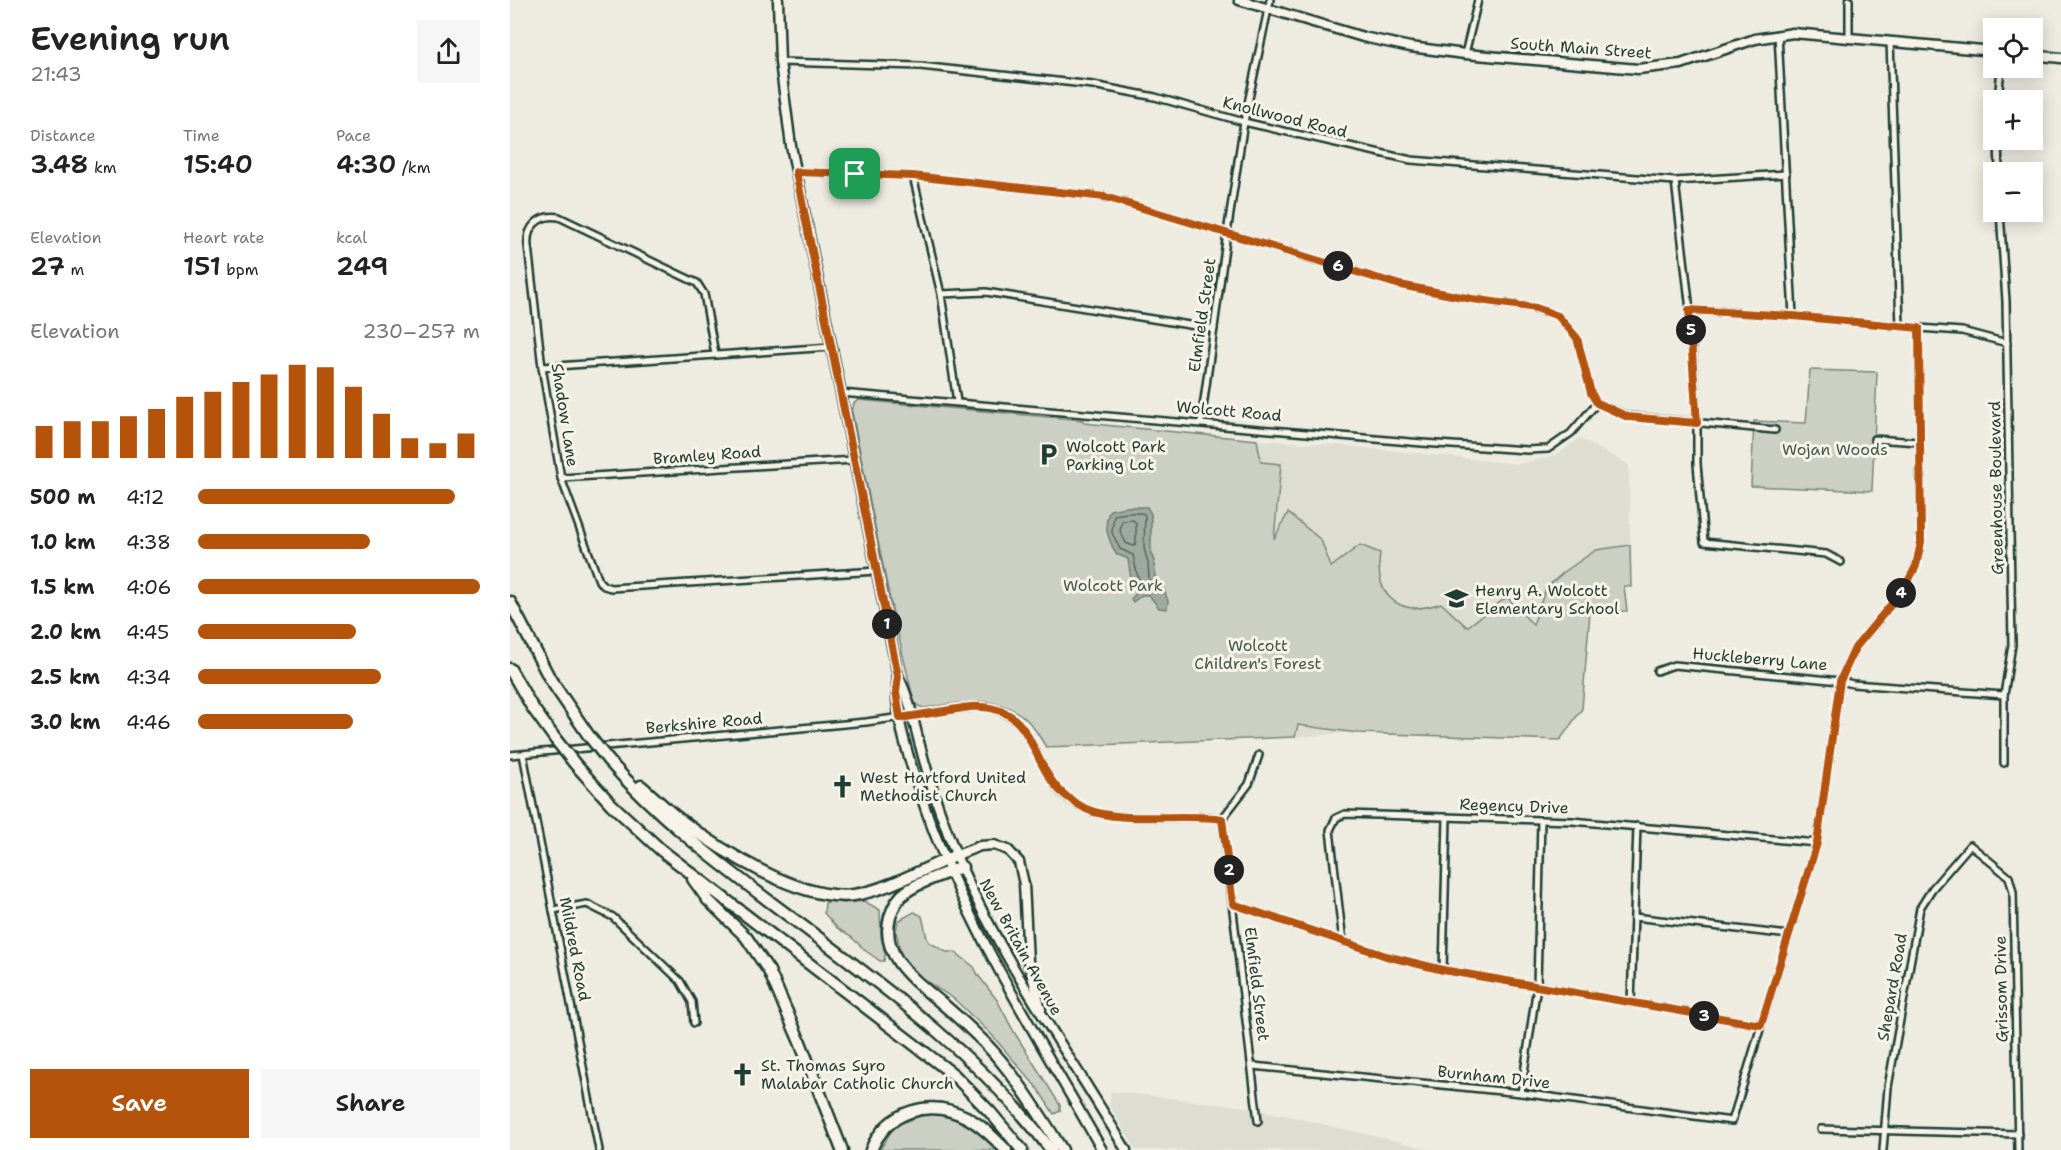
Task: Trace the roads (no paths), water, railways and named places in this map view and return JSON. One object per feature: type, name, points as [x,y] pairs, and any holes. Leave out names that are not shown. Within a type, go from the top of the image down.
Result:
[{"type":"highway","points":[[510,602],[550,679],[589,736],[608,760],[654,808],[688,839],[853,964],[959,1050],[1010,1100],[1051,1150]]},
{"type":"highway","points":[[510,669],[556,740],[627,820],[688,871],[944,1067],[982,1102],[1022,1150]]},
{"type":"highway","points":[[618,771],[704,837],[764,871],[808,891],[833,895],[860,893],[957,855]]},
{"type":"highway","points":[[962,867],[911,888],[898,900],[889,926],[888,938],[891,949],[908,974],[965,1023],[1004,1064],[1062,1150]]},
{"type":"highway","points":[[688,871],[708,900],[746,938],[768,971],[800,1042],[842,1150]]},
{"type":"highway","points":[[872,1150],[880,1133],[896,1118],[916,1110],[933,1108],[952,1111],[968,1118],[1006,1150]]},
{"type":"main road","name":"New Britain Avenue","points":[[778,0],[780,62],[790,143],[898,676],[905,689],[931,785],[957,855],[990,927],[1047,1024],[1126,1150]]},
{"type":"main road","name":"South Main Street","points":[[1239,0],[1270,5],[1374,40],[1425,50],[1647,69],[1681,64],[1755,39],[1778,34],[1849,36],[1983,50]]},
{"type":"main road","points":[[2043,57],[2061,58]]},
{"type":"main road","name":"New Britain Avenue","points":[[898,676],[896,691],[900,718],[917,784],[950,872],[984,943],[1102,1150]]},
{"type":"main road","points":[[957,855],[980,846],[994,845],[1011,852],[1019,861],[1024,884],[1028,961],[1047,1024]]},
{"type":"street","points":[[1465,54],[1478,0]]},
{"type":"street","points":[[1849,0],[1849,36]]},
{"type":"street","name":"Elmfield Street","points":[[1202,422],[1244,122],[1270,5]]},
{"type":"street","points":[[1778,34],[1793,316]]},
{"type":"street","points":[[1890,41],[1900,326]]},
{"type":"street","name":"Knollwood Road","points":[[780,62],[898,65],[1065,81],[1155,97],[1244,122],[1411,160],[1675,182],[1786,174]]},
{"type":"street","points":[[796,172],[913,176],[1105,197],[1400,285],[1536,308],[1558,316],[1577,338],[1591,393],[1597,403],[1628,417],[1775,430]]},
{"type":"street","points":[[913,176],[941,294],[957,402]]},
{"type":"street","points":[[1675,182],[1689,310],[1697,423],[1697,464],[1704,542],[1826,554],[1841,562]]},
{"type":"street","name":"Shadow Lane","points":[[715,354],[704,294],[697,283],[565,220],[549,216],[531,227],[527,240],[543,368],[561,478],[601,584],[608,587],[877,571]]},
{"type":"street","name":"Greenhouse Boulevard","points":[[2001,222],[2007,343],[2012,645],[2004,695],[2004,763]]},
{"type":"street","points":[[941,294],[986,292],[1214,329]]},
{"type":"street","points":[[1689,310],[1793,316],[1962,331],[2007,343]]},
{"type":"street","points":[[1233,904],[1386,956],[1443,970],[1761,1025],[1817,843],[1840,681],[1855,648],[1904,589],[1916,566],[1921,542],[1919,328]]},
{"type":"street","points":[[543,368],[831,347]]},
{"type":"street","name":"Wolcott Road","points":[[841,393],[1090,415],[1202,422],[1422,443],[1537,449],[1548,449],[1570,433],[1597,403]]},
{"type":"street","points":[[1874,439],[1919,442]]},
{"type":"street","name":"Bramley Road","points":[[561,478],[854,460]]},
{"type":"street","name":"Huckleberry Lane","points":[[1657,670],[1674,665],[1852,684],[2004,695]]},
{"type":"street","name":"Berkshire Road","points":[[510,755],[912,717],[981,706],[999,710],[1014,718],[1025,731],[1053,784],[1066,796],[1087,809],[1108,815],[1222,819]]},
{"type":"street","name":"Mildred Road","points":[[522,754],[599,1150]]},
{"type":"street","points":[[1222,819],[1249,784],[1259,755]]},
{"type":"street","name":"Regency Drive","points":[[1343,942],[1330,830],[1336,818],[1345,814],[1541,820],[1637,826],[1817,843]]},
{"type":"street","points":[[1443,970],[1447,818]]},
{"type":"street","name":"Elmfield Street","points":[[1222,819],[1258,1121]]},
{"type":"street","points":[[1521,1093],[1537,986],[1541,820]]},
{"type":"street","points":[[1631,1003],[1637,826]]},
{"type":"street","name":"Shepard Road","points":[[1883,1150],[1888,1087],[1920,908],[1932,889],[1970,845]]},
{"type":"street","name":"Grissom Drive","points":[[1970,845],[2008,877],[2013,892],[2018,1150]]},
{"type":"street","points":[[554,910],[587,904],[613,917],[680,981],[693,1002],[694,1023]]},
{"type":"street","points":[[1634,917],[1789,935]]},
{"type":"street","name":"Burnham Drive","points":[[1253,1066],[1521,1093],[1732,1121],[1761,1025]]},
{"type":"street","points":[[1821,1129],[2018,1134]]},
{"type":"water","points":[[1147,507],[1151,514],[1151,553],[1155,577],[1164,590],[1168,601],[1167,609],[1159,608],[1149,595],[1142,595],[1133,602],[1131,599],[1139,590],[1135,581],[1131,579],[1128,559],[1116,554],[1107,527],[1110,510]]},
{"type":"place","name":"Wolcott Park Parking Lot","points":[[1048,455]]},
{"type":"place","name":"Henry A. Wolcott Elementary School","points":[[1457,599]]},
{"type":"place","name":"West Hartford United Methodist Church","points":[[842,786]]},
{"type":"place","name":"St. Thomas Syro Malabar Catholic Church","points":[[743,1074]]},
{"type":"park label","name":"Wojan Woods","points":[[1835,449]]},
{"type":"park label","name":"Wolcott Park","points":[[1113,585]]},
{"type":"park label","name":"Wolcott Children's Forest","points":[[1258,654]]}]
